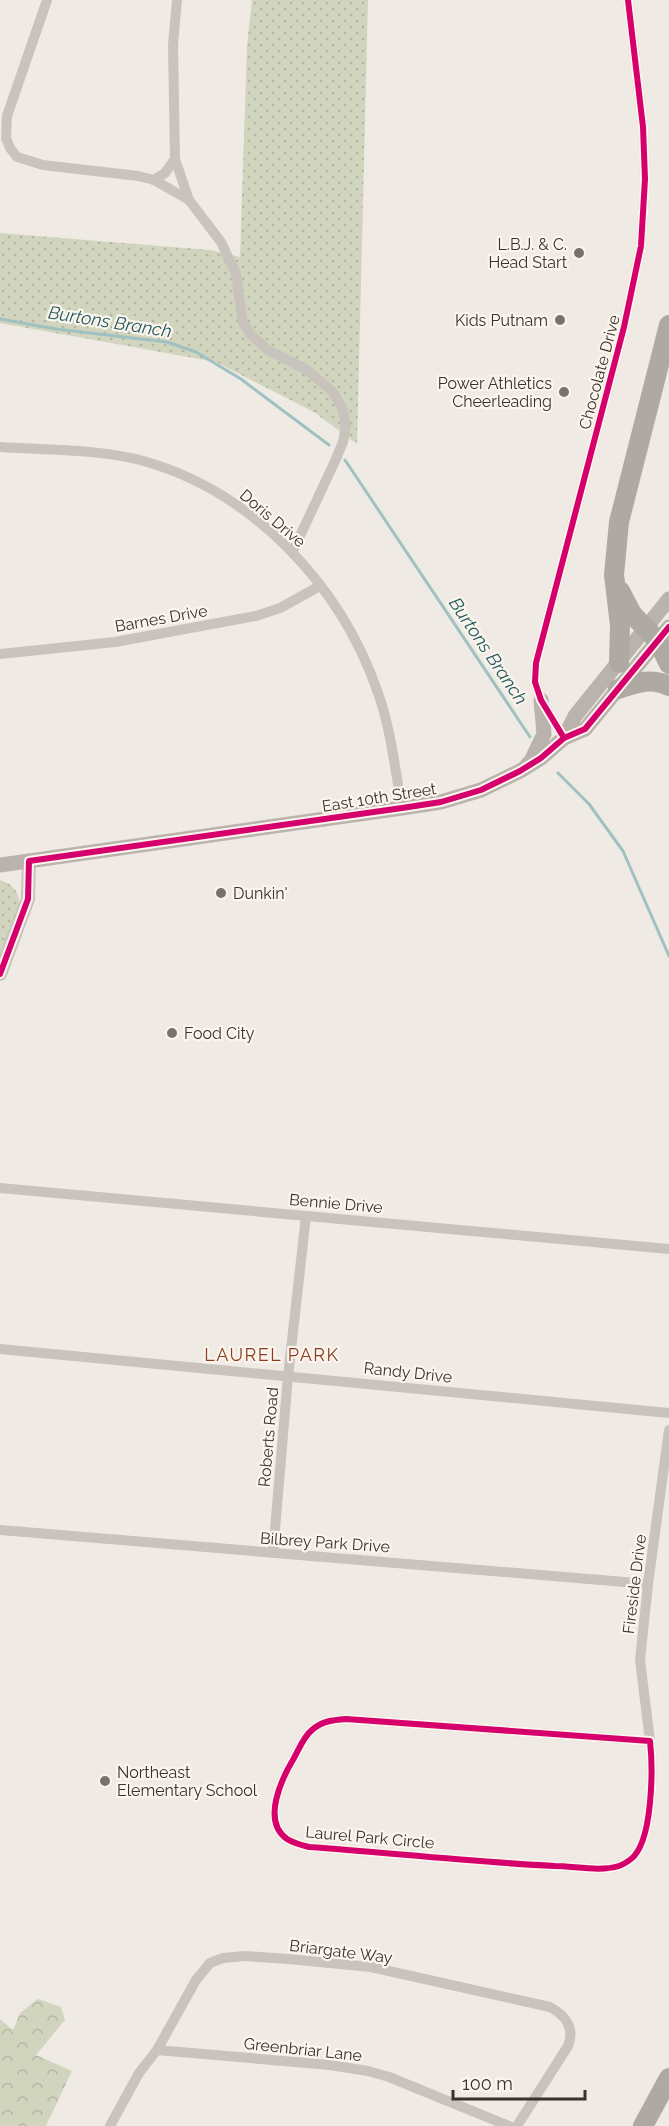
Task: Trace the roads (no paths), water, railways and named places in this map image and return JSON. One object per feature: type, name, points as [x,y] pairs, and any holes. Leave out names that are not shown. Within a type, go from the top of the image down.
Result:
[{"type":"highway","points":[[619,663],[620,624],[614,575],[620,522],[669,324]]},
{"type":"highway","points":[[614,575],[627,606],[660,631],[669,664]]},
{"type":"highway","points":[[618,689],[643,681],[663,683],[669,686]]},
{"type":"highway","points":[[643,2126],[669,2078]]},
{"type":"main road","name":"East 10th Street","points":[[0,865],[402,808],[441,801],[481,790],[520,771],[541,758],[564,738],[585,729],[618,689],[660,631],[669,599]]},
{"type":"main road","points":[[564,738],[575,716],[619,663],[660,631]]},
{"type":"main road","points":[[520,771],[531,761],[544,734],[541,700]]},
{"type":"street","points":[[47,0],[7,116],[6,138],[10,148],[17,157],[43,165],[138,176],[154,180],[189,200]]},
{"type":"street","points":[[177,0],[173,45],[175,159],[189,200],[221,242],[236,274],[241,318],[251,335],[268,350],[307,370],[322,381],[333,392],[342,408],[346,425],[343,442],[293,551]]},
{"type":"street","name":"Chocolate Drive","points":[[564,738],[541,700],[535,682],[536,663],[624,327],[641,246],[645,179],[643,127],[628,0]]},
{"type":"street","points":[[154,180],[165,173],[175,159]]},
{"type":"street","name":"Doris Drive","points":[[0,447],[96,453],[139,460],[183,474],[243,509],[293,551],[320,586],[357,643],[379,694],[402,808]]},
{"type":"street","name":"Barnes Drive","points":[[0,654],[115,642],[256,616],[280,608],[320,586]]},
{"type":"street","points":[[0,974],[28,899],[29,861]]},
{"type":"street","name":"Bennie Drive","points":[[0,1188],[669,1249]]},
{"type":"street","name":"Roberts Road","points":[[273,1553],[288,1376],[306,1216]]},
{"type":"street","name":"Randy Drive","points":[[0,1349],[669,1413]]},
{"type":"street","name":"Fireside Drive","points":[[650,1741],[640,1660],[669,1430]]},
{"type":"street","name":"Bilbrey Park Drive","points":[[0,1530],[648,1584]]},
{"type":"street","name":"Laurel Park Circle","points":[[346,1719],[650,1741],[651,1787],[645,1837],[639,1851],[620,1866],[605,1868],[539,1865],[309,1847],[285,1838],[277,1827],[274,1814],[286,1772],[310,1731],[325,1721],[346,1719]]},
{"type":"street","name":"Briargate Way","points":[[110,2126],[140,2073],[157,2050],[196,1980],[210,1962],[245,1956],[370,1967],[550,2007],[561,2013],[571,2031],[568,2046],[517,2126]]},
{"type":"street","name":"Greenbriar Lane","points":[[157,2050],[330,2065],[368,2071],[389,2077],[508,2126]]},
{"type":"waterway","name":"Burtons Branch","points":[[0,319],[56,329],[167,342],[196,352],[241,379],[329,445]]},
{"type":"waterway","name":"Burtons Branch","points":[[345,460],[530,737]]},
{"type":"waterway","name":"Burtons Branch","points":[[558,773],[589,804],[623,851],[669,956]]},
{"type":"place","name":"L.B.J. & C. Head Start","points":[[579,253]]},
{"type":"place","name":"Kids Putnam","points":[[560,320]]},
{"type":"place","name":"Power Athletics Cheerleading","points":[[564,392]]},
{"type":"place","name":"Dunkin'","points":[[221,893]]},
{"type":"place","name":"Food City","points":[[172,1033]]},
{"type":"place","name":"Northeast Elementary School","points":[[105,1781]]},
{"type":"district","name":"LAUREL PARK","points":[[272,1355]]}]
